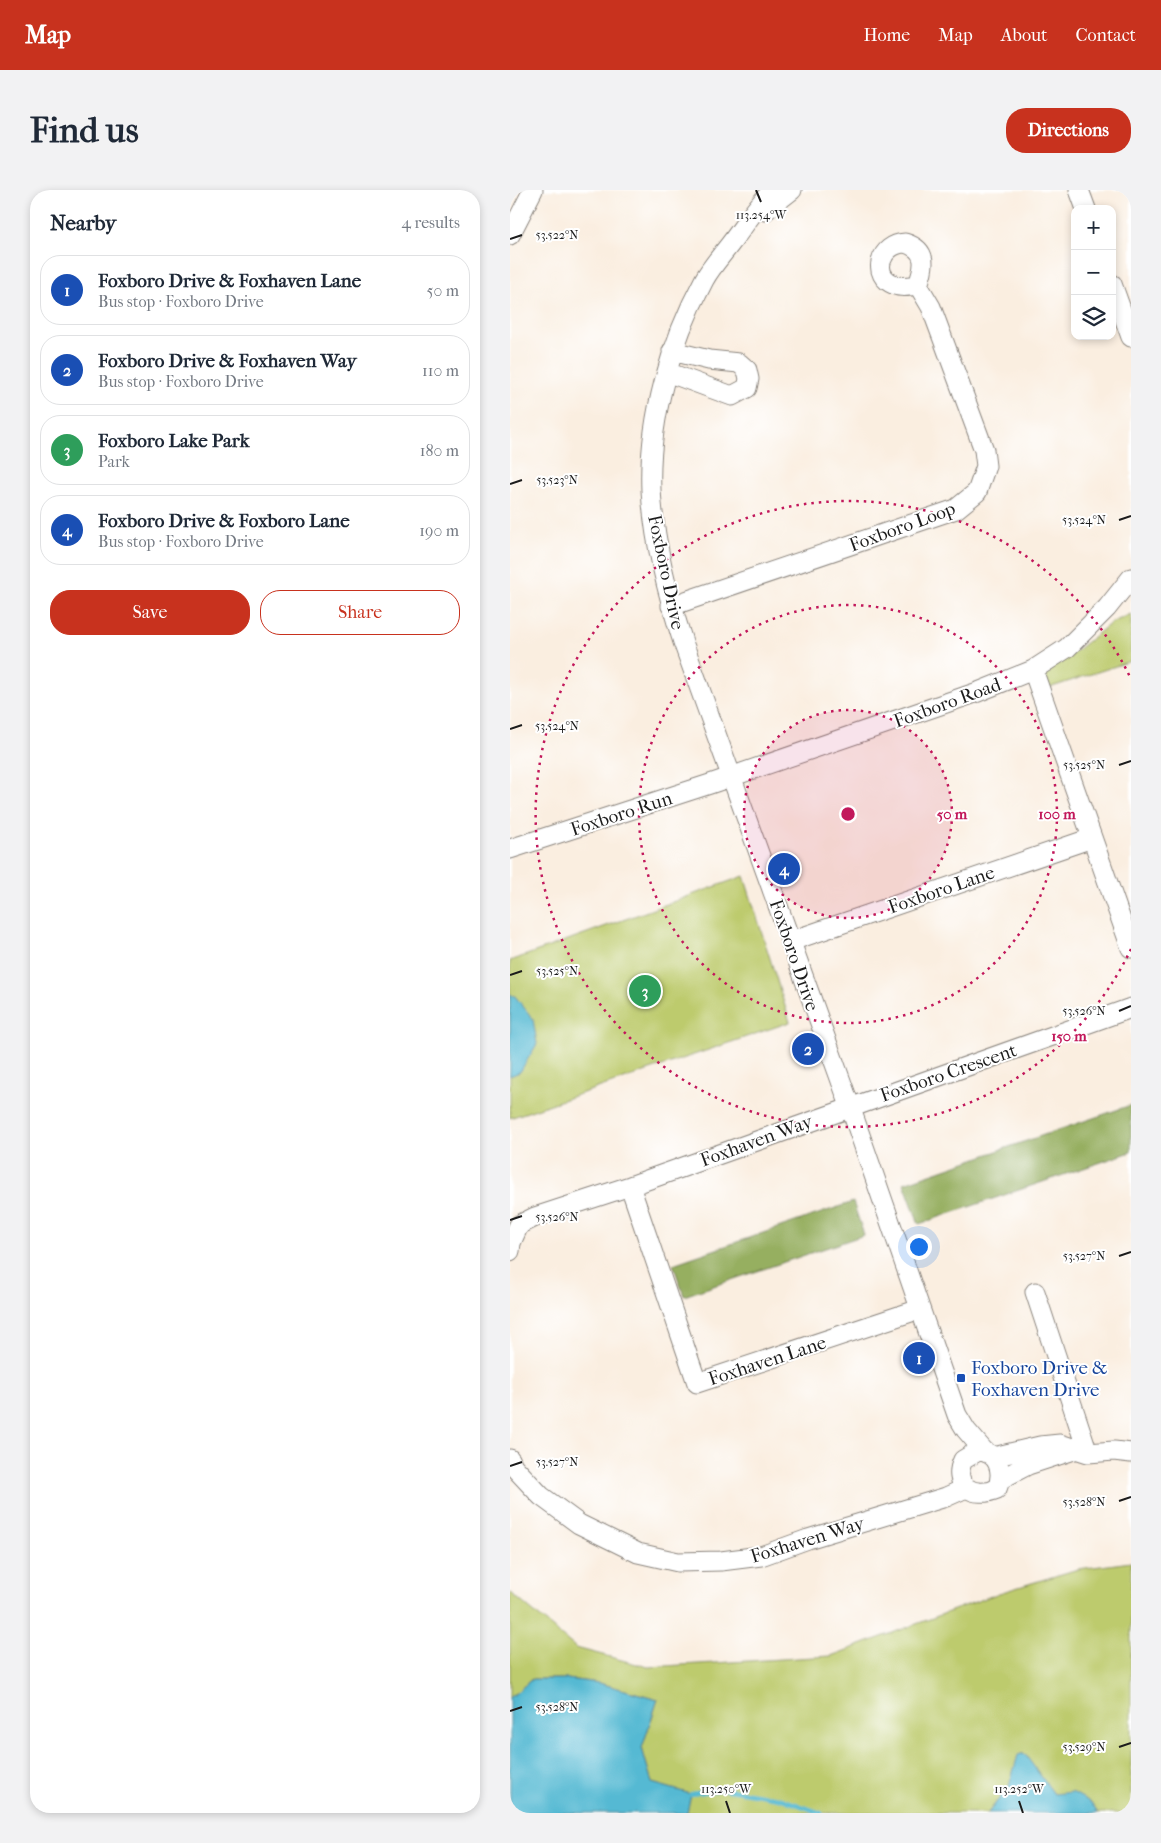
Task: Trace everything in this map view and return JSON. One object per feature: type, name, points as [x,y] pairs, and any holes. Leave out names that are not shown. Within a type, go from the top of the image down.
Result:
[{"type":"street","points":[[510,235],[533,190]]},
{"type":"street","name":"Foxboro Drive","points":[[773,190],[760,202],[705,279],[672,351],[653,438],[651,490],[657,541],[671,606],[850,1106],[957,1415],[966,1430],[989,1454]]},
{"type":"street","name":"Foxboro Drive","points":[[742,229],[792,190]]},
{"type":"street","points":[[1079,190],[1085,205]]},
{"type":"street","name":"Foxboro Loop","points":[[671,606],[956,509],[977,492],[986,466],[984,450],[931,308],[918,285]]},
{"type":"street","points":[[1116,295],[1131,337]]},
{"type":"street","points":[[667,372],[732,396],[747,388],[750,380],[746,370],[739,364],[709,360],[672,351]]},
{"type":"street","name":"Foxboro Road","points":[[733,776],[978,692],[1034,670],[1067,648],[1107,608],[1131,578]]},
{"type":"street","points":[[1034,670],[1131,948]]},
{"type":"street","name":"Foxboro Run","points":[[510,850],[733,776]]},
{"type":"street","name":"Foxboro Lane","points":[[791,941],[1092,838]]},
{"type":"street","name":"Foxboro Crescent","points":[[850,1106],[1131,1008]]},
{"type":"street","name":"Foxhaven Way","points":[[510,1251],[511,1243],[520,1225],[535,1217],[630,1186],[850,1106]]},
{"type":"street","name":"Foxhaven Lane","points":[[630,1186],[697,1383],[920,1309]]},
{"type":"street","points":[[1035,1292],[1083,1451]]},
{"type":"street","name":"Foxboro Drive","points":[[957,1415],[961,1465]]},
{"type":"street","points":[[989,1454],[1000,1471],[1001,1479],[997,1489],[980,1494],[966,1488],[961,1482],[961,1465],[978,1451],[989,1454],[1060,1444],[1083,1451]]},
{"type":"street","points":[[1001,1479],[1028,1465],[1083,1451],[1131,1453]]},
{"type":"street","name":"Foxhaven Way","points":[[510,1459],[513,1466],[541,1496],[579,1524],[638,1553],[678,1562],[720,1561],[761,1556],[966,1488]]},
{"type":"street","name":"Foxhaven Way","points":[[927,1502],[961,1465]]},
{"type":"green space","points":[[1131,614],[1131,661],[1049,688],[1044,672],[1073,653],[1111,623]]},
{"type":"green space","points":[[744,876],[790,1022],[510,1118],[510,961]]},
{"type":"green space","points":[[1131,1105],[1131,1152],[919,1224],[904,1183]]},
{"type":"green space","points":[[853,1202],[864,1235],[684,1296],[673,1264]]},
{"type":"green space","points":[[1131,1562],[1131,1813],[1098,1813],[1090,1802],[1054,1794],[1043,1780],[1009,1786],[988,1813],[687,1813],[690,1794],[652,1783],[642,1748],[658,1699],[599,1683],[567,1679],[532,1679],[510,1698],[510,1592],[576,1648],[648,1667],[831,1656],[999,1593],[1078,1569]]},
{"type":"water","points":[[510,995],[515,996],[533,1019],[537,1044],[520,1072],[510,1076]]},
{"type":"water","points":[[532,1679],[567,1679],[599,1683],[658,1699],[642,1748],[652,1783],[691,1794],[687,1813],[510,1813],[510,1698]]},
{"type":"water","points":[[1024,1753],[1054,1794],[1072,1792],[1090,1802],[1098,1813],[988,1813],[1009,1786],[1018,1755]]},
{"type":"waterway","points":[[691,1794],[723,1789],[779,1798],[821,1813]]},
{"type":"place","name":"Foxboro Drive & Foxboro Lane","points":[[784,869]]},
{"type":"place","name":"Foxboro Lake Park","points":[[645,991]]},
{"type":"place","name":"Foxboro Drive & Foxhaven Way","points":[[808,1049]]},
{"type":"place","name":"Foxboro Drive & Foxhaven Lane","points":[[919,1358]]},
{"type":"place","name":"Foxboro Drive & Foxhaven Drive","points":[[961,1378]]}]
